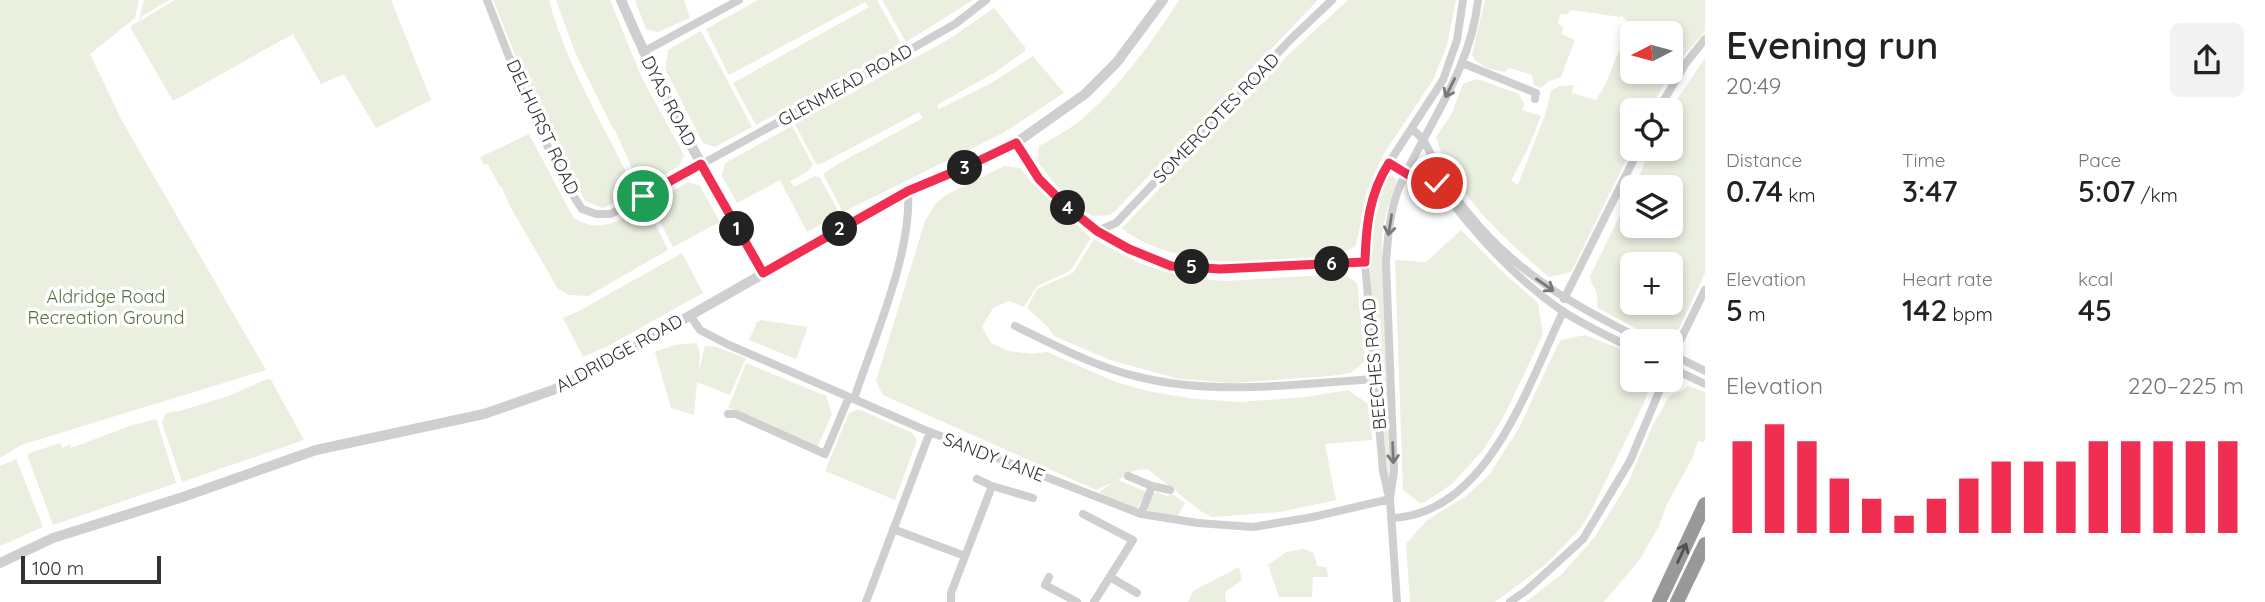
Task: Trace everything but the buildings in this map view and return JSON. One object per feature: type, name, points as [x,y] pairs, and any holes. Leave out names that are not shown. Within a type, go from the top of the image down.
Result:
[{"type":"highway","points":[[1659,602],[1705,504]]},
{"type":"highway","points":[[1677,602],[1705,544]]},
{"type":"street","name":"DELHURST ROAD","points":[[487,0],[528,106],[567,186],[582,209],[596,214],[611,214],[701,164]]},
{"type":"street","name":"DYAS ROAD","points":[[621,0],[643,52],[701,164],[763,273]]},
{"type":"street","points":[[643,52],[739,0]]},
{"type":"street","name":"GLENMEAD ROAD","points":[[701,164],[916,47],[955,24],[986,0]]},
{"type":"street","name":"ALDRIDGE ROAD","points":[[0,563],[53,538],[183,497],[316,450],[484,414],[553,390],[600,367],[908,191],[1016,143],[1085,94],[1117,62],[1163,0]]},
{"type":"street","name":"SOMERCOTES ROAD","points":[[1097,231],[1116,223],[1332,0]]},
{"type":"street","name":"BEECHES ROAD","points":[[1397,602],[1390,499],[1383,471],[1365,262],[1368,212],[1381,175],[1443,79],[1457,40],[1463,0]]},
{"type":"street","name":"BEECHES ROAD","points":[[1390,499],[1394,471],[1386,262],[1393,207],[1406,175],[1462,63],[1478,0]]},
{"type":"street","points":[[1665,98],[1686,63],[1705,39]]},
{"type":"street","points":[[1462,63],[1536,93],[1535,99]]},
{"type":"street","points":[[1412,129],[1425,140],[1436,167],[1468,213],[1532,277],[1564,299],[1622,329]]},
{"type":"street","points":[[1016,143],[1039,179],[1097,231],[1129,249],[1171,266],[1220,269],[1365,262]]},
{"type":"street","points":[[1564,299],[1633,161]]},
{"type":"street","points":[[1389,163],[1415,179],[1437,183],[1491,250],[1528,285],[1563,312],[1620,342]]},
{"type":"street","points":[[727,414],[736,414],[825,454],[851,398],[895,276],[906,233],[908,191]]},
{"type":"street","points":[[1683,333],[1705,290]]},
{"type":"street","points":[[1391,518],[1427,512],[1446,500],[1486,461],[1515,417],[1563,312]]},
{"type":"street","name":"SANDY LANE","points":[[690,315],[700,330],[851,398],[930,432],[1141,514],[1198,523],[1253,527],[1313,517],[1390,499]]},
{"type":"street","points":[[1015,326],[1085,360],[1139,377],[1181,384],[1233,387],[1375,379]]},
{"type":"street","points":[[1683,360],[1705,371]]},
{"type":"street","points":[[1683,374],[1705,384]]},
{"type":"street","points":[[1510,602],[1583,539],[1630,461],[1659,392]]},
{"type":"street","points":[[866,602],[930,432]]},
{"type":"street","points":[[1128,476],[1170,490]]},
{"type":"street","points":[[977,479],[1034,498]]},
{"type":"street","points":[[951,602],[951,593],[992,486]]},
{"type":"street","points":[[1141,514],[1152,486]]},
{"type":"street","points":[[1083,514],[1133,540],[1094,602]]},
{"type":"street","points":[[893,529],[965,556]]},
{"type":"street","points":[[1110,577],[1137,593]]},
{"type":"street","points":[[1041,594],[1047,581],[1077,602]]},
{"type":"green space","name":"Aldridge Road Recreation Ground","points":[[0,0],[139,0],[135,18],[90,54],[122,121],[266,370],[21,445],[0,458]]},
{"type":"green space","points":[[144,0],[169,0],[142,16],[140,21],[175,0],[391,0],[431,100],[376,128],[344,74],[321,84],[293,34],[173,101],[130,27],[139,21]]},
{"type":"green space","points":[[493,0],[549,0],[556,25],[576,73],[636,192],[603,208],[585,201],[537,109]]},
{"type":"green space","points":[[556,0],[610,0],[642,78],[684,155],[679,166],[641,188],[575,52]]},
{"type":"green space","points":[[635,0],[684,0],[690,18],[658,32],[646,29]]},
{"type":"green space","points":[[758,0],[877,0],[902,45],[756,125],[733,83],[869,7],[865,2],[729,75],[706,29]]},
{"type":"green space","points":[[882,0],[973,0],[906,42]]},
{"type":"green space","points":[[1179,0],[1318,0],[1116,210],[1110,215],[1092,216],[1062,191],[1037,161],[1039,146],[1077,123],[1105,97],[1146,49]]},
{"type":"green space","points":[[1348,0],[1456,0],[1447,45],[1433,80],[1383,155],[1367,191],[1356,245],[1340,253],[1321,257],[1221,261],[1191,257],[1145,243],[1122,228],[1289,54]]},
{"type":"green space","points":[[1485,0],[1705,0],[1705,31],[1684,56],[1684,21],[1627,21],[1621,15],[1572,10],[1568,14],[1560,14],[1558,24],[1564,27],[1561,34],[1575,40],[1561,77],[1549,81],[1541,88],[1534,85],[1532,75],[1510,68],[1504,72],[1487,68],[1475,60],[1472,54]]},
{"type":"green space","points":[[994,8],[1025,47],[1025,51],[994,73],[937,105],[939,109],[993,82],[1033,56],[1064,93],[1003,133],[843,212],[823,174],[923,118],[919,112],[821,164],[816,164],[795,124],[951,38]]},
{"type":"green space","points":[[701,31],[752,127],[715,147],[703,143],[665,69],[668,50]]},
{"type":"green space","points":[[1619,51],[1620,84],[1664,84],[1657,98],[1620,98],[1620,161],[1626,161],[1571,272],[1549,277],[1516,248],[1467,196],[1443,157],[1436,137],[1452,113],[1463,84],[1477,79],[1519,94],[1524,104],[1522,110],[1541,116],[1511,181],[1518,185],[1546,112],[1551,91],[1559,86],[1574,85],[1572,93],[1596,100]]},
{"type":"green space","points":[[1705,58],[1705,273],[1679,329],[1637,329],[1597,307],[1597,296],[1590,276],[1620,215],[1620,238],[1683,238],[1683,175],[1639,175],[1646,161],[1683,161],[1683,98],[1678,98]]},
{"type":"green space","points":[[792,126],[813,165],[807,172],[790,181],[794,187],[815,176],[820,178],[840,214],[807,232],[780,180],[737,203],[722,176],[725,163]]},
{"type":"green space","points":[[529,134],[573,217],[592,225],[610,224],[646,206],[668,250],[588,296],[569,295],[558,289],[488,164],[484,165],[480,157]]},
{"type":"green space","points":[[1004,166],[1020,168],[1031,182],[1091,238],[1070,271],[1037,286],[1024,307],[1009,301],[993,308],[982,327],[991,343],[1008,351],[1032,354],[1047,352],[1118,383],[1196,399],[1239,402],[1306,397],[1348,390],[1371,406],[1372,440],[1325,444],[1336,500],[1280,512],[1212,517],[1149,470],[1140,469],[1118,480],[1146,492],[1137,509],[1100,495],[1101,490],[1116,481],[1096,490],[883,395],[876,381],[925,221],[936,203],[946,195]]},
{"type":"green space","points":[[1392,175],[1397,180],[1382,236],[1390,481],[1370,263],[1379,198],[1387,177]]},
{"type":"green space","points":[[688,182],[700,186],[720,222],[673,247],[651,204]]},
{"type":"green space","points":[[1461,230],[1538,303],[1543,334],[1504,416],[1484,449],[1452,484],[1420,503],[1403,490],[1395,260],[1426,262]]},
{"type":"green space","points":[[1094,239],[1137,262],[1199,279],[1225,281],[1344,274],[1357,283],[1365,361],[1351,373],[1330,376],[1232,383],[1179,379],[1110,360],[1054,336],[1027,308],[1037,289],[1073,273]]},
{"type":"green space","points":[[682,253],[703,293],[610,345],[583,357],[563,318]]},
{"type":"green space","points":[[761,320],[808,327],[796,359],[749,340],[757,322]]},
{"type":"green space","points":[[1585,335],[1620,349],[1620,392],[1648,392],[1589,515],[1579,530],[1546,564],[1495,602],[1410,602],[1406,544],[1427,520],[1465,497],[1489,475],[1519,428],[1561,340]]},
{"type":"green space","points":[[697,343],[700,355],[699,372],[705,346],[716,347],[746,358],[730,395],[697,382],[694,415],[671,408],[655,352],[674,345]]},
{"type":"green space","points":[[746,363],[826,396],[832,414],[817,448],[728,408]]},
{"type":"green space","points":[[270,378],[304,440],[182,482],[162,423],[166,413],[228,396]]},
{"type":"green space","points":[[1688,386],[1705,392],[1705,439],[1704,442],[1698,441],[1692,459],[1640,559],[1604,602],[1526,602],[1562,574],[1594,538],[1628,483],[1653,425],[1669,396]]},
{"type":"green space","points":[[856,410],[912,433],[917,440],[895,500],[825,471],[849,413]]},
{"type":"green space","points":[[155,419],[176,483],[53,525],[27,454],[60,443],[62,448],[70,444],[71,448]]},
{"type":"green space","points":[[16,459],[43,527],[0,546],[0,466]]},
{"type":"green space","points":[[1156,492],[1167,496],[1172,494],[1185,503],[1177,518],[1146,510],[1150,496]]},
{"type":"green space","points":[[1303,549],[1314,553],[1317,566],[1326,567],[1329,577],[1313,577],[1312,597],[1279,597],[1268,565],[1286,552]]},
{"type":"green space","points":[[1239,567],[1242,580],[1225,592],[1226,602],[1188,602],[1193,591]]},
{"type":"route","points":[[643,196],[701,164],[763,273],[908,191],[1016,143],[1039,179],[1097,231],[1129,249],[1171,266],[1220,269],[1365,262],[1368,212],[1381,175],[1389,163],[1415,179],[1437,183]]}]
